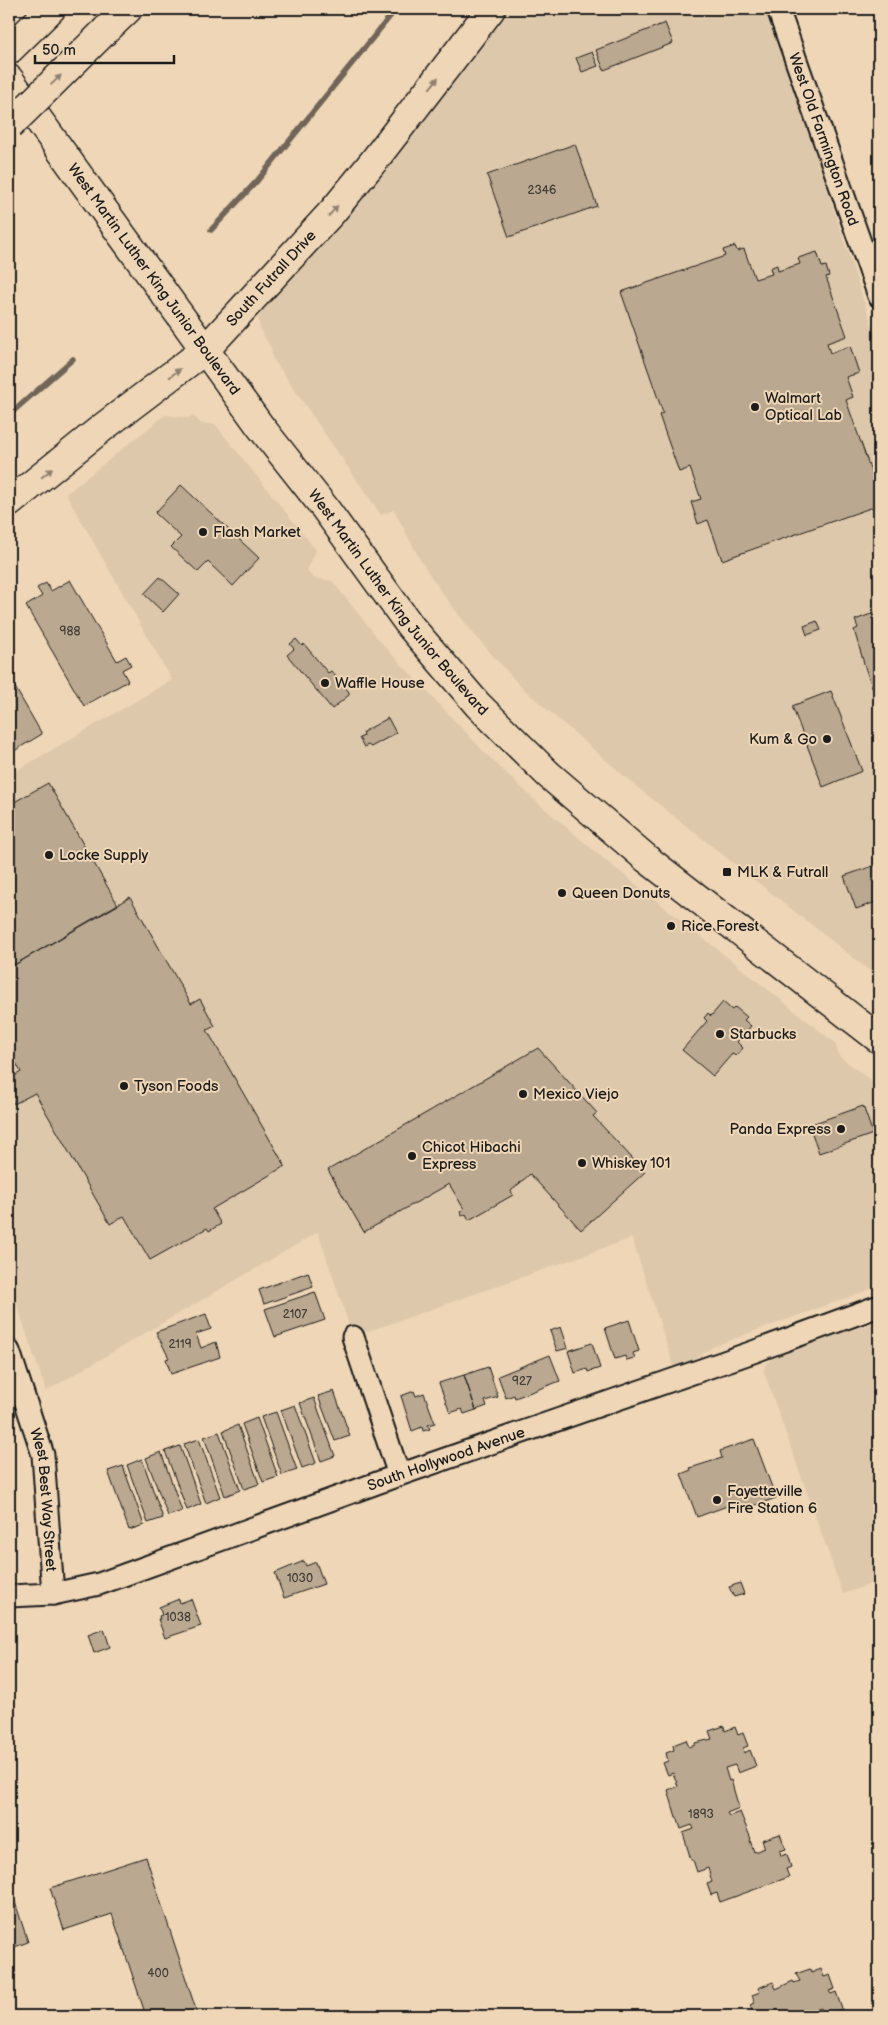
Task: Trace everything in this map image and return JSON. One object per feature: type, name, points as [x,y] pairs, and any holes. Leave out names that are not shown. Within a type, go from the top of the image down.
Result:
[{"type":"main road","points":[[9,50],[51,9]]},
{"type":"main road","points":[[9,126],[128,9]]},
{"type":"main road","name":"South Futrall Drive","points":[[9,503],[102,428],[205,350],[333,211],[378,156],[491,9]]},
{"type":"main road","name":"West Martin Luther King Junior Boulevard","points":[[9,79],[260,426],[324,507],[411,627],[478,705],[549,775],[640,852],[879,1039]]},
{"type":"street","name":"West Old Farmington Road","points":[[778,9],[879,296]]},
{"type":"street","name":"South Hollywood Avenue","points":[[9,1596],[53,1594],[99,1584],[398,1475],[750,1353],[879,1306]]},
{"type":"street","points":[[353,1337],[398,1475]]},
{"type":"street","name":"West Best Way Street","points":[[9,1351],[43,1455],[53,1594]]},
{"type":"shaded area","points":[[508,9],[768,9],[879,347],[879,978],[637,787],[520,686],[473,633],[440,590],[421,561],[394,510],[381,515],[272,357],[272,350],[261,331],[258,318],[263,310],[382,172]]},
{"type":"shaded area","points":[[165,415],[189,418],[193,415],[201,424],[215,424],[316,550],[307,571],[313,578],[332,581],[385,647],[488,756],[539,804],[604,859],[835,1043],[839,1056],[879,1087],[879,1286],[733,1339],[713,1347],[691,1361],[674,1367],[632,1238],[353,1337],[318,1232],[46,1391],[9,1281],[9,775],[172,680],[66,494]]},
{"type":"shaded area","points":[[879,1321],[879,1581],[843,1594],[764,1372],[765,1366],[773,1358],[810,1342]]},
{"type":"building","points":[[665,23],[673,43],[604,70],[596,50]]},
{"type":"building","points":[[592,52],[598,66],[582,72],[576,58]]},
{"type":"building","points":[[575,144],[597,206],[509,237],[487,175]]},
{"type":"building","name":"Walmart Optical Lab","points":[[735,246],[737,251],[744,249],[755,279],[772,274],[770,268],[777,265],[778,271],[800,264],[798,258],[817,252],[822,267],[826,266],[829,276],[826,277],[847,336],[827,343],[830,353],[850,346],[859,373],[846,377],[853,397],[846,400],[879,494],[879,505],[722,560],[708,520],[698,524],[691,502],[701,499],[690,468],[679,472],[659,415],[663,413],[621,292],[725,256],[723,250]]},
{"type":"building","name":"Flash Market","points":[[181,485],[259,558],[233,586],[208,562],[198,572],[171,547],[181,537],[155,513]]},
{"type":"building","points":[[160,577],[179,594],[163,612],[144,594]]},
{"type":"building","points":[[70,580],[117,661],[126,656],[131,665],[122,670],[128,681],[84,706],[26,606],[42,596],[37,588],[46,583],[51,591]]},
{"type":"building","points":[[879,611],[879,706],[854,630],[858,628],[855,620]]},
{"type":"building","points":[[817,621],[821,630],[807,635],[804,626]]},
{"type":"building","name":"Waffle House","points":[[296,639],[302,646],[304,644],[328,673],[331,671],[349,692],[349,695],[332,709],[287,655],[294,649],[290,644]]},
{"type":"building","points":[[9,677],[42,734],[9,754]]},
{"type":"building","name":"Kum & Go","points":[[831,691],[862,771],[823,787],[792,706]]},
{"type":"building","points":[[388,718],[396,733],[371,747],[368,745],[364,747],[359,738],[364,736],[363,732]]},
{"type":"building","name":"Locke Supply","points":[[48,783],[118,905],[9,968],[9,805]]},
{"type":"building","points":[[879,857],[879,901],[856,909],[844,876],[876,865],[874,859]]},
{"type":"building","name":"Tyson Foods","points":[[130,897],[191,1004],[200,999],[215,1026],[207,1030],[285,1166],[212,1209],[221,1224],[209,1231],[207,1228],[150,1260],[124,1216],[110,1224],[35,1093],[14,1104],[9,1095],[9,1079],[21,1072],[9,1050],[9,968]]},
{"type":"building","name":"Starbucks","points":[[723,1002],[732,1010],[735,1007],[747,1017],[744,1020],[751,1026],[737,1042],[743,1048],[736,1056],[732,1054],[713,1076],[682,1050],[707,1021],[704,1018],[708,1013],[711,1016]]},
{"type":"building","points":[[538,1048],[597,1113],[593,1116],[645,1172],[581,1230],[530,1174],[511,1191],[513,1195],[469,1220],[466,1214],[462,1216],[460,1212],[464,1209],[449,1184],[364,1232],[328,1170]]},
{"type":"building","name":"Panda Express","points":[[863,1106],[873,1134],[819,1153],[809,1125]]},
{"type":"building","points":[[308,1272],[313,1287],[264,1304],[259,1290]]},
{"type":"building","points":[[315,1292],[325,1320],[275,1337],[265,1309]]},
{"type":"building","points":[[206,1314],[211,1329],[196,1334],[201,1348],[216,1342],[220,1357],[171,1374],[166,1359],[169,1358],[156,1332]]},
{"type":"building","points":[[629,1320],[639,1351],[633,1353],[635,1358],[626,1360],[625,1356],[615,1359],[605,1328]]},
{"type":"building","points":[[561,1327],[568,1348],[557,1351],[550,1331]]},
{"type":"building","points":[[592,1343],[600,1368],[588,1372],[587,1369],[575,1373],[568,1351]]},
{"type":"building","points":[[550,1355],[560,1381],[515,1398],[514,1395],[506,1398],[498,1376]]},
{"type":"building","points":[[488,1367],[498,1397],[485,1401],[487,1406],[476,1410],[464,1375]]},
{"type":"building","points":[[464,1375],[476,1410],[464,1414],[462,1409],[450,1413],[439,1383]]},
{"type":"building","points":[[334,1391],[350,1436],[335,1441],[318,1396]]},
{"type":"building","points":[[414,1391],[416,1396],[424,1393],[435,1423],[428,1425],[430,1429],[423,1431],[422,1427],[412,1431],[401,1396]]},
{"type":"building","points":[[314,1398],[335,1456],[321,1461],[300,1403]]},
{"type":"building","points":[[295,1405],[316,1463],[302,1468],[281,1410]]},
{"type":"building","points":[[276,1412],[297,1470],[282,1475],[261,1417]]},
{"type":"building","points":[[257,1418],[278,1477],[263,1482],[242,1424]]},
{"type":"building","points":[[238,1425],[259,1484],[244,1489],[223,1431]]},
{"type":"building","points":[[219,1432],[240,1490],[225,1496],[204,1437]]},
{"type":"building","points":[[199,1439],[220,1497],[206,1503],[184,1444]]},
{"type":"building","points":[[754,1439],[776,1498],[741,1510],[738,1502],[697,1517],[681,1474],[691,1470],[690,1468],[722,1458],[720,1451]]},
{"type":"building","points":[[180,1446],[201,1504],[187,1510],[165,1451]]},
{"type":"building","points":[[161,1452],[182,1511],[168,1516],[146,1458]]},
{"type":"building","points":[[142,1459],[163,1518],[148,1523],[127,1465]]},
{"type":"building","points":[[123,1466],[144,1525],[129,1530],[108,1471]]},
{"type":"building","points":[[304,1561],[306,1566],[316,1562],[324,1584],[284,1598],[275,1573]]},
{"type":"building","points":[[740,1583],[744,1594],[734,1597],[729,1587]]},
{"type":"building","points":[[179,1599],[180,1603],[191,1599],[201,1626],[165,1638],[158,1619],[162,1615],[159,1607]]},
{"type":"building","points":[[104,1629],[110,1647],[94,1653],[88,1635]]},
{"type":"building","points":[[724,1726],[725,1731],[735,1727],[738,1735],[743,1733],[748,1746],[743,1748],[744,1753],[750,1750],[756,1766],[738,1773],[735,1765],[725,1768],[729,1781],[731,1780],[739,1808],[727,1813],[729,1816],[740,1812],[754,1852],[765,1848],[762,1840],[780,1834],[786,1849],[780,1851],[781,1856],[787,1854],[791,1867],[786,1869],[789,1877],[720,1902],[717,1893],[711,1895],[707,1884],[712,1882],[708,1868],[697,1872],[693,1860],[691,1860],[683,1833],[694,1829],[692,1825],[681,1829],[668,1790],[678,1786],[673,1773],[668,1775],[663,1763],[668,1761],[666,1753],[674,1750],[673,1745],[686,1740],[689,1747],[695,1745],[695,1743],[712,1739],[709,1731]]},
{"type":"building","points":[[146,1857],[198,2016],[146,2016],[112,1914],[64,1930],[50,1888]]},
{"type":"building","points":[[13,1896],[28,1942],[9,1949],[9,1897]]},
{"type":"building","points":[[810,1969],[811,1973],[821,1969],[824,1977],[830,1975],[835,1989],[829,1991],[831,1994],[836,1992],[842,2009],[824,2015],[821,2008],[811,2011],[813,2016],[754,2016],[750,2005],[755,2003],[752,1995],[760,1992],[758,1988],[773,1982],[776,1989],[793,1981],[794,1983],[800,1981],[796,1974]]},
{"type":"waterway","points":[[211,230],[257,181],[396,9]]},
{"type":"waterway","points":[[9,415],[73,359]]},
{"type":"place","name":"Walmart Optical Lab","points":[[755,407]]},
{"type":"place","name":"Flash Market","points":[[203,532]]},
{"type":"place","name":"Waffle House","points":[[325,683]]},
{"type":"place","name":"Kum & Go","points":[[827,739]]},
{"type":"place","name":"Locke Supply","points":[[49,855]]},
{"type":"place","name":"MLK & Futrall","points":[[727,872]]},
{"type":"place","name":"Queen Donuts","points":[[562,893]]},
{"type":"place","name":"Rice Forest","points":[[671,926]]},
{"type":"place","name":"Starbucks","points":[[720,1034]]},
{"type":"place","name":"Tyson Foods","points":[[124,1086]]},
{"type":"place","name":"Mexico Viejo","points":[[523,1094]]},
{"type":"place","name":"Panda Express","points":[[841,1129]]},
{"type":"place","name":"Chicot Hibachi Express","points":[[412,1156]]},
{"type":"place","name":"Whiskey 101","points":[[582,1163]]},
{"type":"place","name":"Fayetteville Fire Station 6","points":[[717,1500]]}]
